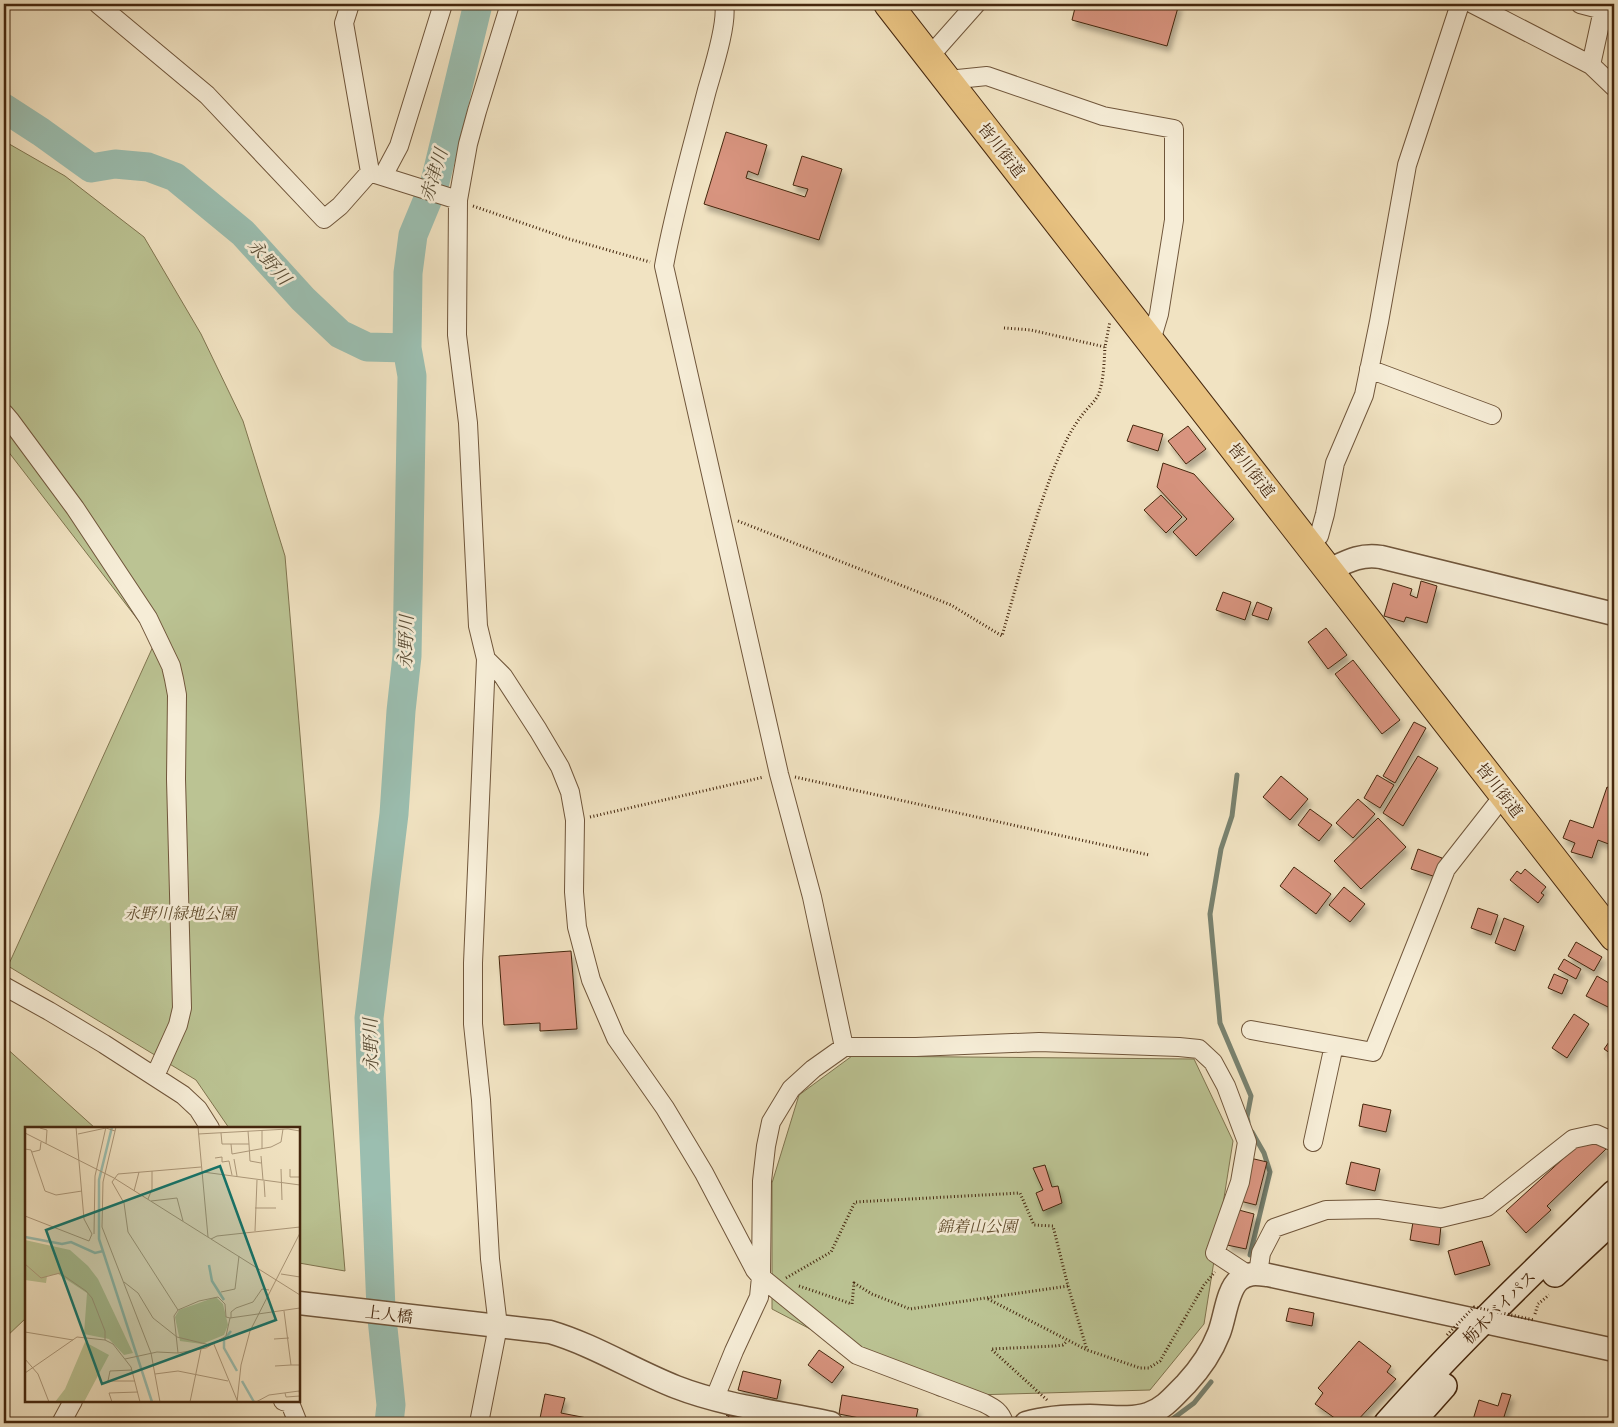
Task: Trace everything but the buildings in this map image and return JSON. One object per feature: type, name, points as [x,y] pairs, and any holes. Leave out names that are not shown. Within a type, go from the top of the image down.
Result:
[{"type":"main road","name":"皆川街道","points":[[888,4],[1614,937]]},
{"type":"main road","name":"栃木バイパス","points":[[1411,1423],[1493,1324],[1614,1193]]},
{"type":"main road","name":"栃木バイパス","points":[[1387,1423],[1418,1389],[1493,1324],[1547,1281],[1614,1219]]},
{"type":"street","points":[[98,4],[207,95],[324,219],[376,174],[400,146],[443,4]]},
{"type":"street","points":[[350,4],[344,23],[376,174]]},
{"type":"street","points":[[479,1423],[488,1325],[490,1259],[482,1110],[473,1024],[472,963],[486,659],[478,626],[468,423],[457,335],[455,198],[474,119],[510,4]]},
{"type":"street","points":[[724,4],[726,11],[717,54],[672,221],[664,266],[779,774],[812,897],[844,1047]]},
{"type":"street","points":[[929,57],[976,4]]},
{"type":"street","points":[[1308,543],[1319,536],[1335,463],[1364,396],[1408,166],[1460,4]]},
{"type":"street","points":[[1473,4],[1591,65],[1614,87]]},
{"type":"street","points":[[1580,4],[1603,10],[1591,65]]},
{"type":"street","points":[[948,80],[987,76],[1103,116],[1174,129],[1174,220],[1159,314],[1151,340]]},
{"type":"street","points":[[376,174],[455,198]]},
{"type":"street","points":[[1370,369],[1492,415]]},
{"type":"street","points":[[4,413],[75,508],[148,618],[171,666],[174,679],[177,695],[176,780],[182,1008],[178,1025],[155,1076]]},
{"type":"street","points":[[1329,570],[1347,561],[1368,555],[1381,557],[1614,614]]},
{"type":"street","points":[[486,659],[503,676],[560,767],[570,792],[575,820],[574,892],[577,927],[591,980],[616,1038],[665,1108],[704,1173],[755,1270],[762,1278],[857,1354],[984,1403],[996,1409],[1004,1423]]},
{"type":"street","points":[[1251,1030],[1373,1052],[1446,870],[1504,794]]},
{"type":"street","points":[[4,986],[49,1011],[183,1094],[198,1108],[209,1127]]},
{"type":"street","points":[[714,1400],[759,1297],[762,1278],[762,1181],[771,1122],[791,1089],[844,1047],[916,1047],[1039,1042],[1199,1049],[1213,1062],[1226,1086],[1247,1142],[1240,1182],[1215,1253],[1253,1274],[1614,1350]]},
{"type":"street","points":[[1313,1142],[1334,1045]]},
{"type":"street","points":[[1033,1422],[1087,1416],[1128,1417],[1147,1415],[1164,1406],[1188,1381],[1215,1343],[1236,1284],[1253,1274],[1274,1228],[1326,1210],[1378,1210],[1441,1218],[1487,1207],[1572,1139],[1596,1134],[1614,1142]]},
{"type":"street","name":"上人橋","points":[[300,1303],[550,1332],[572,1338],[674,1386],[714,1400],[831,1423]]},
{"type":"street","points":[[60,1423],[72,1402]]},
{"type":"street","points":[[288,1402],[288,1423]]},
{"type":"street","points":[[288,1402],[298,1423]]},
{"type":"path","points":[[455,198],[487,212],[569,239],[664,266]]},
{"type":"path","points":[[721,515],[951,605],[1002,636],[1026,552],[1054,470],[1068,437],[1083,414],[1097,398],[1100,391],[1109,323],[1122,303]]},
{"type":"path","points":[[1004,328],[1032,330],[1105,347]]},
{"type":"path","points":[[575,820],[779,774],[1149,855]]},
{"type":"path","points":[[1068,1286],[910,1309],[872,1294],[854,1283],[852,1304],[782,1280],[832,1252],[855,1202],[1020,1194],[1034,1225],[1053,1226],[1068,1286],[1088,1350]]},
{"type":"path","points":[[988,1299],[1067,1341],[1140,1368],[1148,1368],[1160,1361],[1204,1285],[1225,1260]]},
{"type":"path","points":[[1442,1342],[1474,1307],[1534,1320]]},
{"type":"path","points":[[1443,1330],[1448,1335]]},
{"type":"path","points":[[1065,1418],[991,1349],[1055,1346],[1063,1345],[1067,1341]]},
{"type":"green space","name":"永野川緑地公園","points":[[4,141],[65,176],[144,237],[201,334],[243,421],[285,556],[345,1271],[300,1263],[300,1127],[228,1127],[196,1080],[8,966],[155,642],[4,446]]},
{"type":"green space","points":[[4,1046],[94,1127],[25,1127],[25,1319],[4,1339]]},
{"type":"green space","name":"錦着山公園","points":[[852,1056],[1194,1059],[1233,1141],[1204,1324],[1150,1390],[938,1396],[772,1309],[772,1183],[799,1095]]},
{"type":"waterway","name":"永野川","points":[[389,1423],[391,1405],[381,1309],[369,1018],[394,814],[407,656],[412,376],[407,348],[408,273],[413,235],[435,182],[478,4]]},
{"type":"waterway","name":"永野川","points":[[4,108],[91,168],[115,164],[148,167],[175,177],[243,233],[303,299],[340,334],[367,347],[407,348]]},
{"type":"waterway","points":[[1237,775],[1232,816],[1221,849],[1210,914],[1220,1023],[1251,1096],[1247,1117],[1248,1122]]},
{"type":"waterway","points":[[1250,1255],[1270,1172],[1264,1153],[1252,1132]]},
{"type":"waterway","points":[[1167,1423],[1194,1403],[1211,1382]]},
{"type":"water label","name":"赤津川","points":[[434,175]]}]
